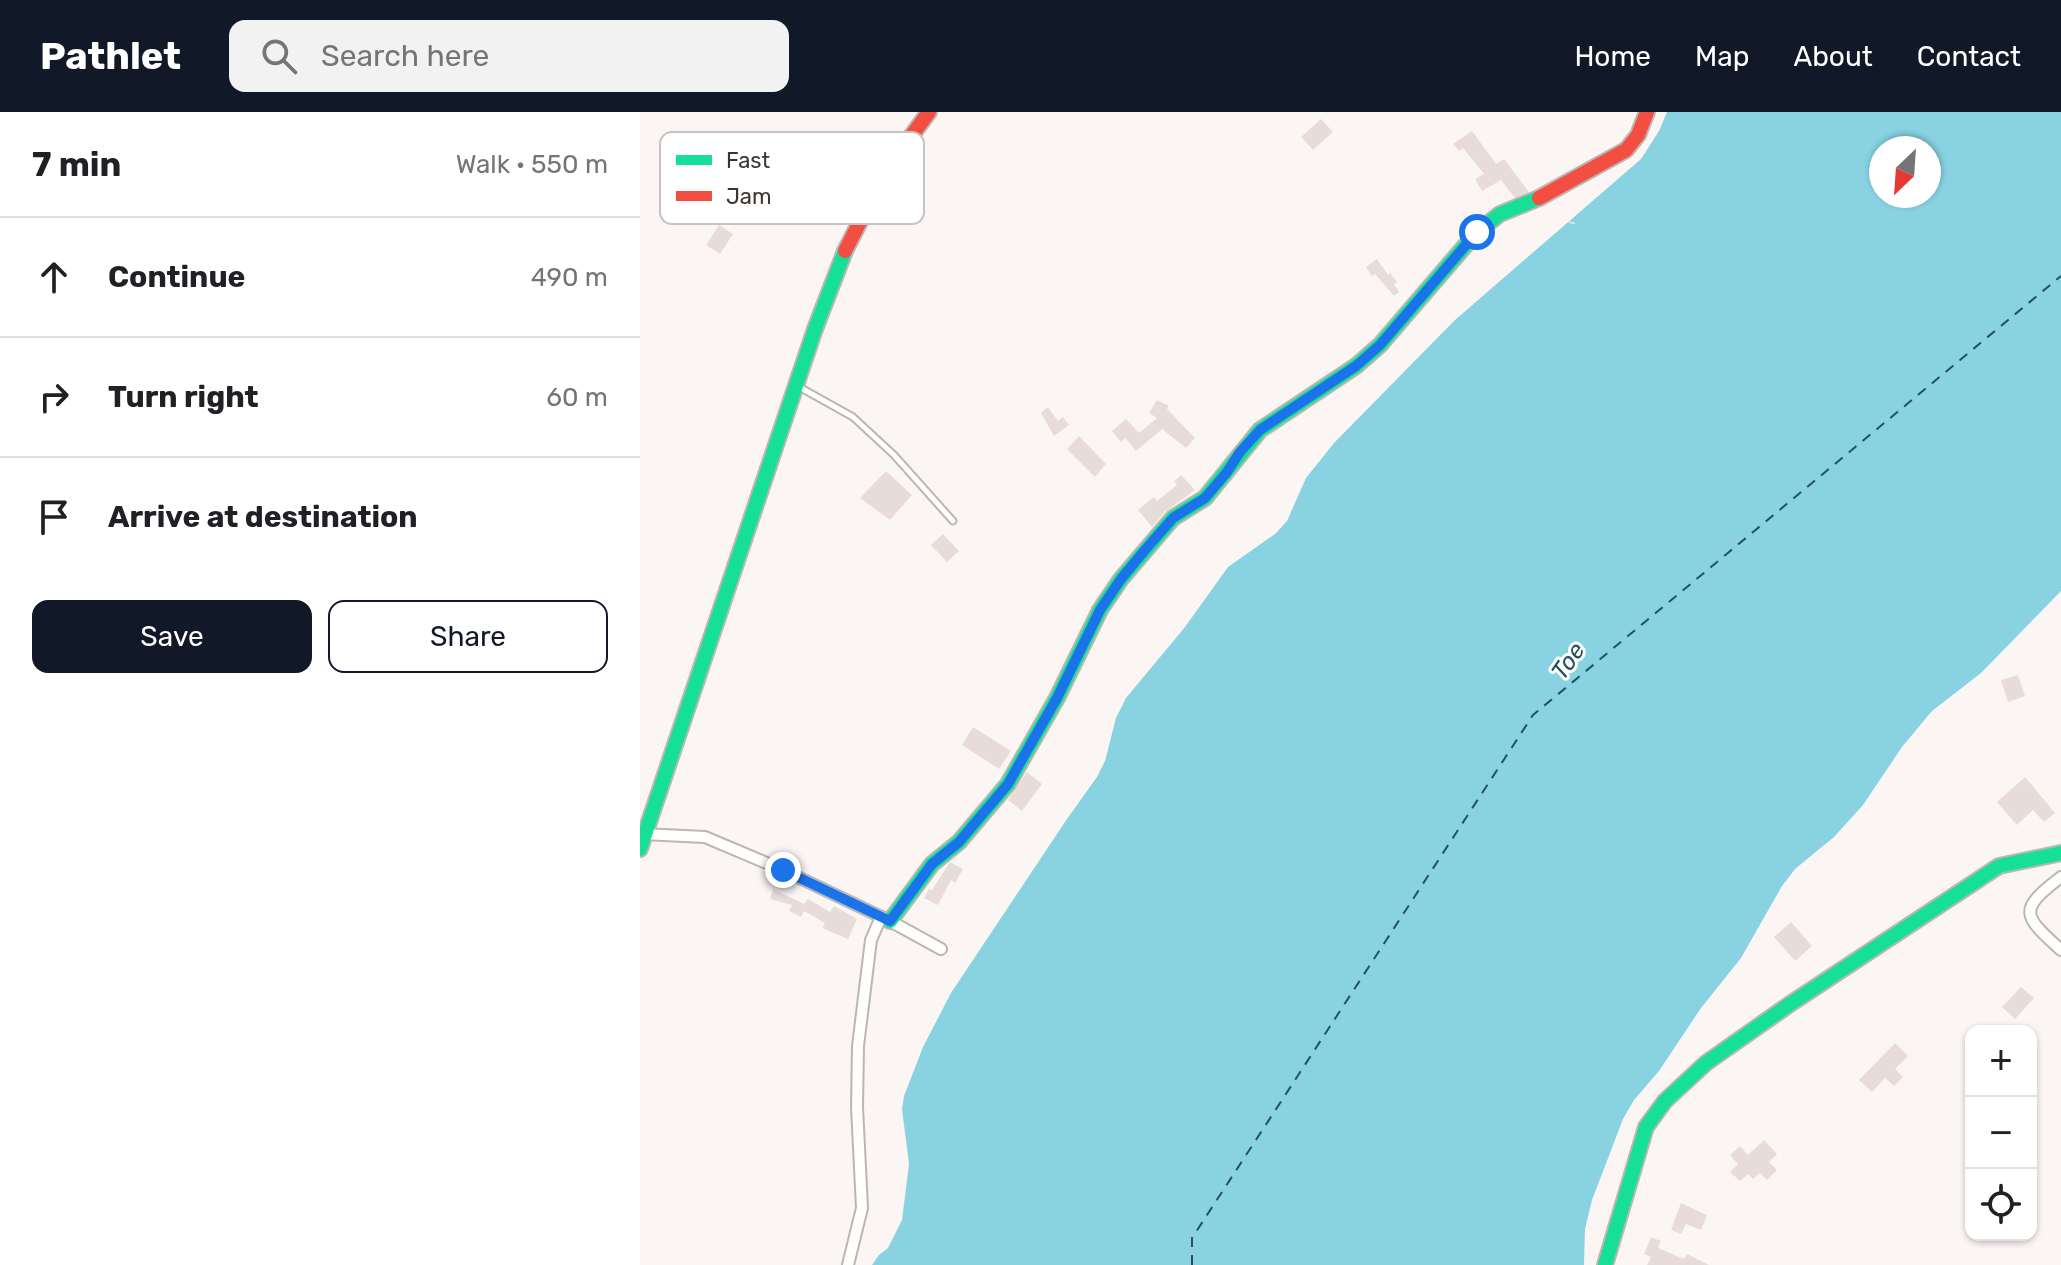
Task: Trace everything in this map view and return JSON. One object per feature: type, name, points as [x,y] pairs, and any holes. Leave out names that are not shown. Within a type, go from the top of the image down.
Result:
[{"type":"street","points":[[914,132],[929,112]]},
{"type":"street","points":[[848,1265],[862,1208],[857,1107],[858,1046],[871,940],[885,919],[932,864],[959,842],[1008,784],[1057,698],[1100,610],[1121,579],[1173,518],[1205,498],[1260,430],[1356,366],[1380,345],[1477,232],[1500,214],[1532,202],[1626,150],[1638,135],[1647,112]]},
{"type":"street","points":[[858,224],[843,256],[796,385],[642,839],[675,834],[705,837],[783,870],[941,949]]},
{"type":"street","points":[[1605,1265],[1646,1127],[1665,1101],[1706,1063],[1999,866],[2061,853]]},
{"type":"street","points":[[2061,877],[2041,892],[2029,911],[2031,920],[2039,930],[2061,950]]},
{"type":"lane","points":[[796,385],[853,417],[894,455],[953,521]]},
{"type":"path","points":[[1569,222],[1581,225]]},
{"type":"water","name":"Toe","points":[[1667,112],[2061,112],[2061,591],[1981,673],[1932,711],[1902,747],[1863,805],[1834,837],[1795,869],[1782,886],[1741,958],[1701,1008],[1623,1119],[1592,1200],[1585,1229],[1584,1265],[872,1265],[888,1248],[902,1220],[909,1164],[902,1109],[923,1047],[951,993],[1097,777],[1105,761],[1116,718],[1126,698],[1185,627],[1228,567],[1275,534],[1287,521],[1306,478],[1334,443],[1455,320],[1641,159]]},
{"type":"building","points":[[1321,119],[1333,132],[1313,150],[1301,137]]},
{"type":"building","points":[[1472,131],[1496,164],[1504,159],[1529,192],[1515,198],[1501,180],[1482,191],[1475,179],[1484,174],[1463,148],[1459,151],[1453,144]]},
{"type":"building","points":[[719,225],[733,234],[720,254],[706,245]]},
{"type":"building","points":[[1377,259],[1397,282],[1394,284],[1399,292],[1394,296],[1366,267]]},
{"type":"building","points":[[1157,400],[1169,406],[1167,409],[1195,438],[1186,448],[1162,429],[1136,451],[1125,438],[1121,442],[1112,431],[1126,419],[1139,433],[1157,418],[1149,413]]},
{"type":"building","points":[[1048,407],[1058,421],[1063,417],[1069,425],[1054,436],[1041,413]]},
{"type":"building","points":[[1079,436],[1106,464],[1095,477],[1067,449]]},
{"type":"building","points":[[886,471],[912,495],[890,520],[860,498]]},
{"type":"building","points":[[1181,475],[1195,490],[1166,511],[1152,527],[1138,510],[1154,497],[1157,501],[1177,485],[1174,481]]},
{"type":"building","points":[[943,534],[959,551],[947,562],[931,545]]},
{"type":"building","points":[[2018,675],[2025,696],[2008,702],[2001,680]]},
{"type":"building","points":[[973,727],[1011,751],[999,769],[962,745]]},
{"type":"building","points":[[1027,772],[1042,784],[1022,811],[1008,800]]},
{"type":"building","points":[[2025,777],[2055,813],[2044,822],[2033,810],[2017,825],[1997,802]]},
{"type":"building","points":[[950,862],[963,869],[955,883],[951,880],[938,905],[924,898]]},
{"type":"building","points":[[773,889],[804,904],[808,899],[830,912],[834,906],[857,919],[848,939],[822,928],[825,923],[804,911],[801,917],[789,911],[792,905],[770,899]]},
{"type":"building","points":[[1791,922],[1812,946],[1795,961],[1774,937]]},
{"type":"building","points":[[2021,987],[2034,998],[2015,1019],[2002,1007]]},
{"type":"building","points":[[1895,1043],[1908,1056],[1895,1069],[1903,1077],[1894,1086],[1885,1078],[1872,1092],[1859,1080]]},
{"type":"building","points":[[1764,1140],[1777,1154],[1769,1162],[1777,1170],[1767,1180],[1760,1173],[1753,1179],[1748,1174],[1740,1181],[1730,1172],[1738,1164],[1730,1155],[1740,1146],[1748,1155]]},
{"type":"building","points":[[1681,1203],[1707,1215],[1701,1230],[1686,1224],[1681,1234],[1671,1230]]},
{"type":"building","points":[[1651,1237],[1661,1241],[1658,1248],[1684,1259],[1687,1254],[1709,1265],[1647,1265],[1651,1257],[1644,1254]]},
{"type":"ferry route","points":[[1192,1265],[1192,1238],[1533,715],[2061,276]]},
{"type":"traffic: fast","points":[[890,921],[932,864],[959,842],[1008,784],[1057,698],[1100,610],[1121,579],[1173,518],[1205,498],[1260,430],[1356,366],[1380,345],[1477,232],[1500,214],[1539,198]]},
{"type":"traffic: fast","points":[[640,849],[815,329],[845,251]]},
{"type":"traffic: fast","points":[[1605,1265],[1646,1127],[1665,1101],[1706,1063],[1999,866],[2061,853]]},
{"type":"traffic: jam","points":[[914,132],[929,112]]},
{"type":"traffic: jam","points":[[1539,198],[1626,150],[1638,135],[1647,112]]},
{"type":"traffic: jam","points":[[845,251],[859,224]]},
{"type":"route","points":[[783,870],[890,921],[932,864],[959,842],[1008,784],[1057,698],[1100,610],[1145,550],[1173,518],[1205,498],[1260,430],[1356,366],[1380,345],[1477,232]]}]
